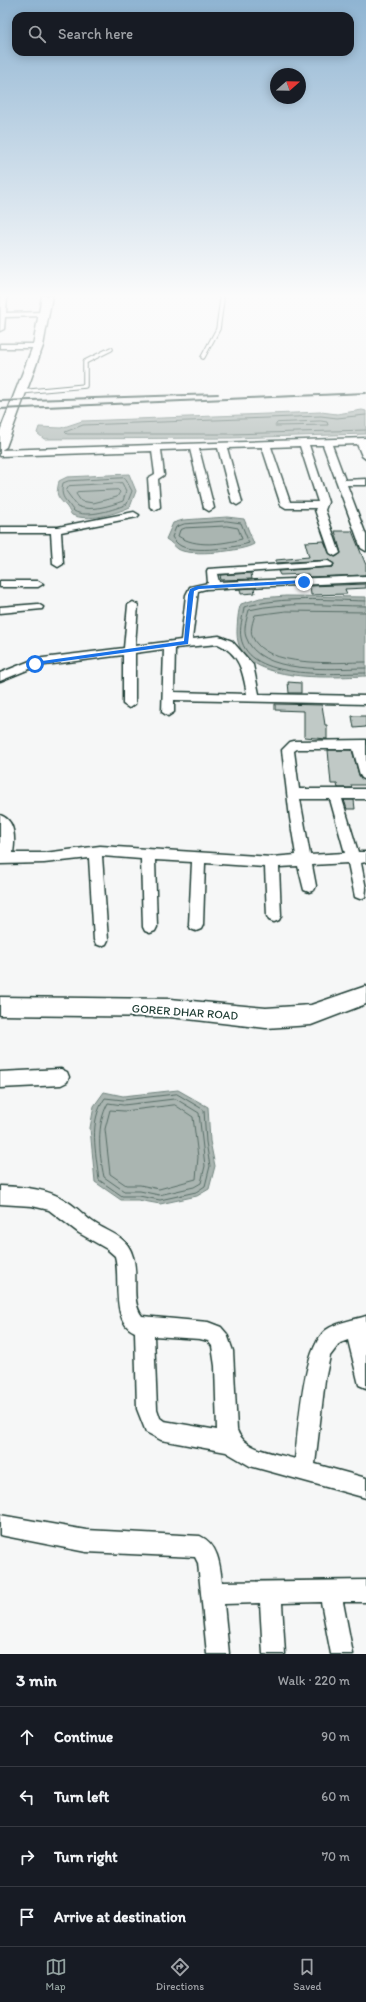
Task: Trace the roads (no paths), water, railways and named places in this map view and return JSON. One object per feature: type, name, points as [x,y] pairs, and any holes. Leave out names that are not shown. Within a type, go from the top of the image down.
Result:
[{"type":"street","points":[[0,447],[27,373]]},
{"type":"street","points":[[0,453],[363,441],[366,456]]},
{"type":"street","points":[[327,443],[366,548]]},
{"type":"street","points":[[304,444],[323,502],[320,510],[335,553]]},
{"type":"street","points":[[266,445],[286,505],[322,505]]},
{"type":"street","points":[[222,446],[237,502]]},
{"type":"street","points":[[194,447],[208,508]]},
{"type":"street","points":[[155,507],[153,478],[160,475],[156,448]]},
{"type":"street","points":[[341,483],[366,482]]},
{"type":"street","points":[[0,530],[56,531],[134,515]]},
{"type":"street","points":[[56,531],[58,564]]},
{"type":"street","points":[[214,586],[212,570],[328,564]]},
{"type":"street","points":[[186,642],[192,590],[198,587],[366,579]]},
{"type":"street","points":[[0,584],[38,584]]},
{"type":"street","points":[[129,704],[129,650],[133,605]]},
{"type":"street","points":[[0,610],[38,607]]},
{"type":"street","points":[[0,677],[35,664],[170,644],[219,640],[228,644],[247,665],[254,698]]},
{"type":"street","points":[[168,712],[170,644]]},
{"type":"street","points":[[169,696],[366,700]]},
{"type":"street","points":[[309,886],[296,818],[288,756],[290,747],[299,745],[362,744],[366,775]]},
{"type":"street","points":[[293,794],[366,794]]},
{"type":"street","points":[[335,795],[360,893]]},
{"type":"street","points":[[0,820],[6,827],[8,835],[2,859],[57,857],[95,851],[272,862],[366,856]]},
{"type":"street","points":[[95,851],[101,940]]},
{"type":"street","points":[[148,854],[150,927]]},
{"type":"street","points":[[196,925],[199,858]]},
{"type":"street","points":[[272,862],[274,916]]},
{"type":"street","name":"GORER DHAR ROAD","points":[[0,1006],[170,1008],[266,1018],[290,1018],[311,1015],[366,995]]},
{"type":"street","points":[[0,1080],[61,1077]]},
{"type":"street","points":[[0,1195],[28,1196],[47,1201],[60,1207],[91,1231],[118,1246],[125,1259],[130,1315],[136,1324],[202,1331],[214,1334],[221,1339],[224,1351],[223,1412],[226,1431],[231,1443],[238,1450],[250,1456],[366,1488]]},
{"type":"street","points":[[144,1326],[147,1409],[154,1425],[167,1431],[231,1443]]},
{"type":"street","points":[[304,1471],[315,1380],[321,1353],[326,1344],[334,1336],[361,1327],[366,1378]]},
{"type":"street","points":[[0,1525],[86,1541],[200,1547],[204,1551],[209,1562],[218,1654]]},
{"type":"street","points":[[330,1591],[342,1654]]},
{"type":"street","points":[[213,1593],[366,1591]]},
{"type":"street","points":[[270,1592],[274,1654]]},
{"type":"lane","points":[[20,392],[85,386],[84,373]]},
{"type":"water","points":[[362,410],[366,411],[366,434],[231,438],[44,439],[37,433],[39,427],[61,428],[82,421],[321,412],[337,414]]},
{"type":"water","points":[[129,474],[136,491],[130,507],[117,512],[86,518],[78,517],[72,515],[58,495],[57,490],[59,481],[67,477]]},
{"type":"water","points":[[227,517],[244,519],[254,544],[248,547],[228,551],[193,553],[178,549],[166,539],[173,523],[183,520]]},
{"type":"water","points":[[286,596],[366,597],[366,676],[310,677],[269,670],[252,662],[241,650],[237,633],[238,614],[241,604],[260,598]]},
{"type":"water","points":[[178,1090],[208,1107],[210,1141],[215,1166],[209,1189],[197,1196],[160,1204],[138,1200],[121,1200],[95,1182],[90,1128],[94,1106],[104,1092],[123,1096]]},
{"type":"railway","points":[[0,409],[366,393]]},
{"type":"railway","points":[[0,401],[218,394]]}]
